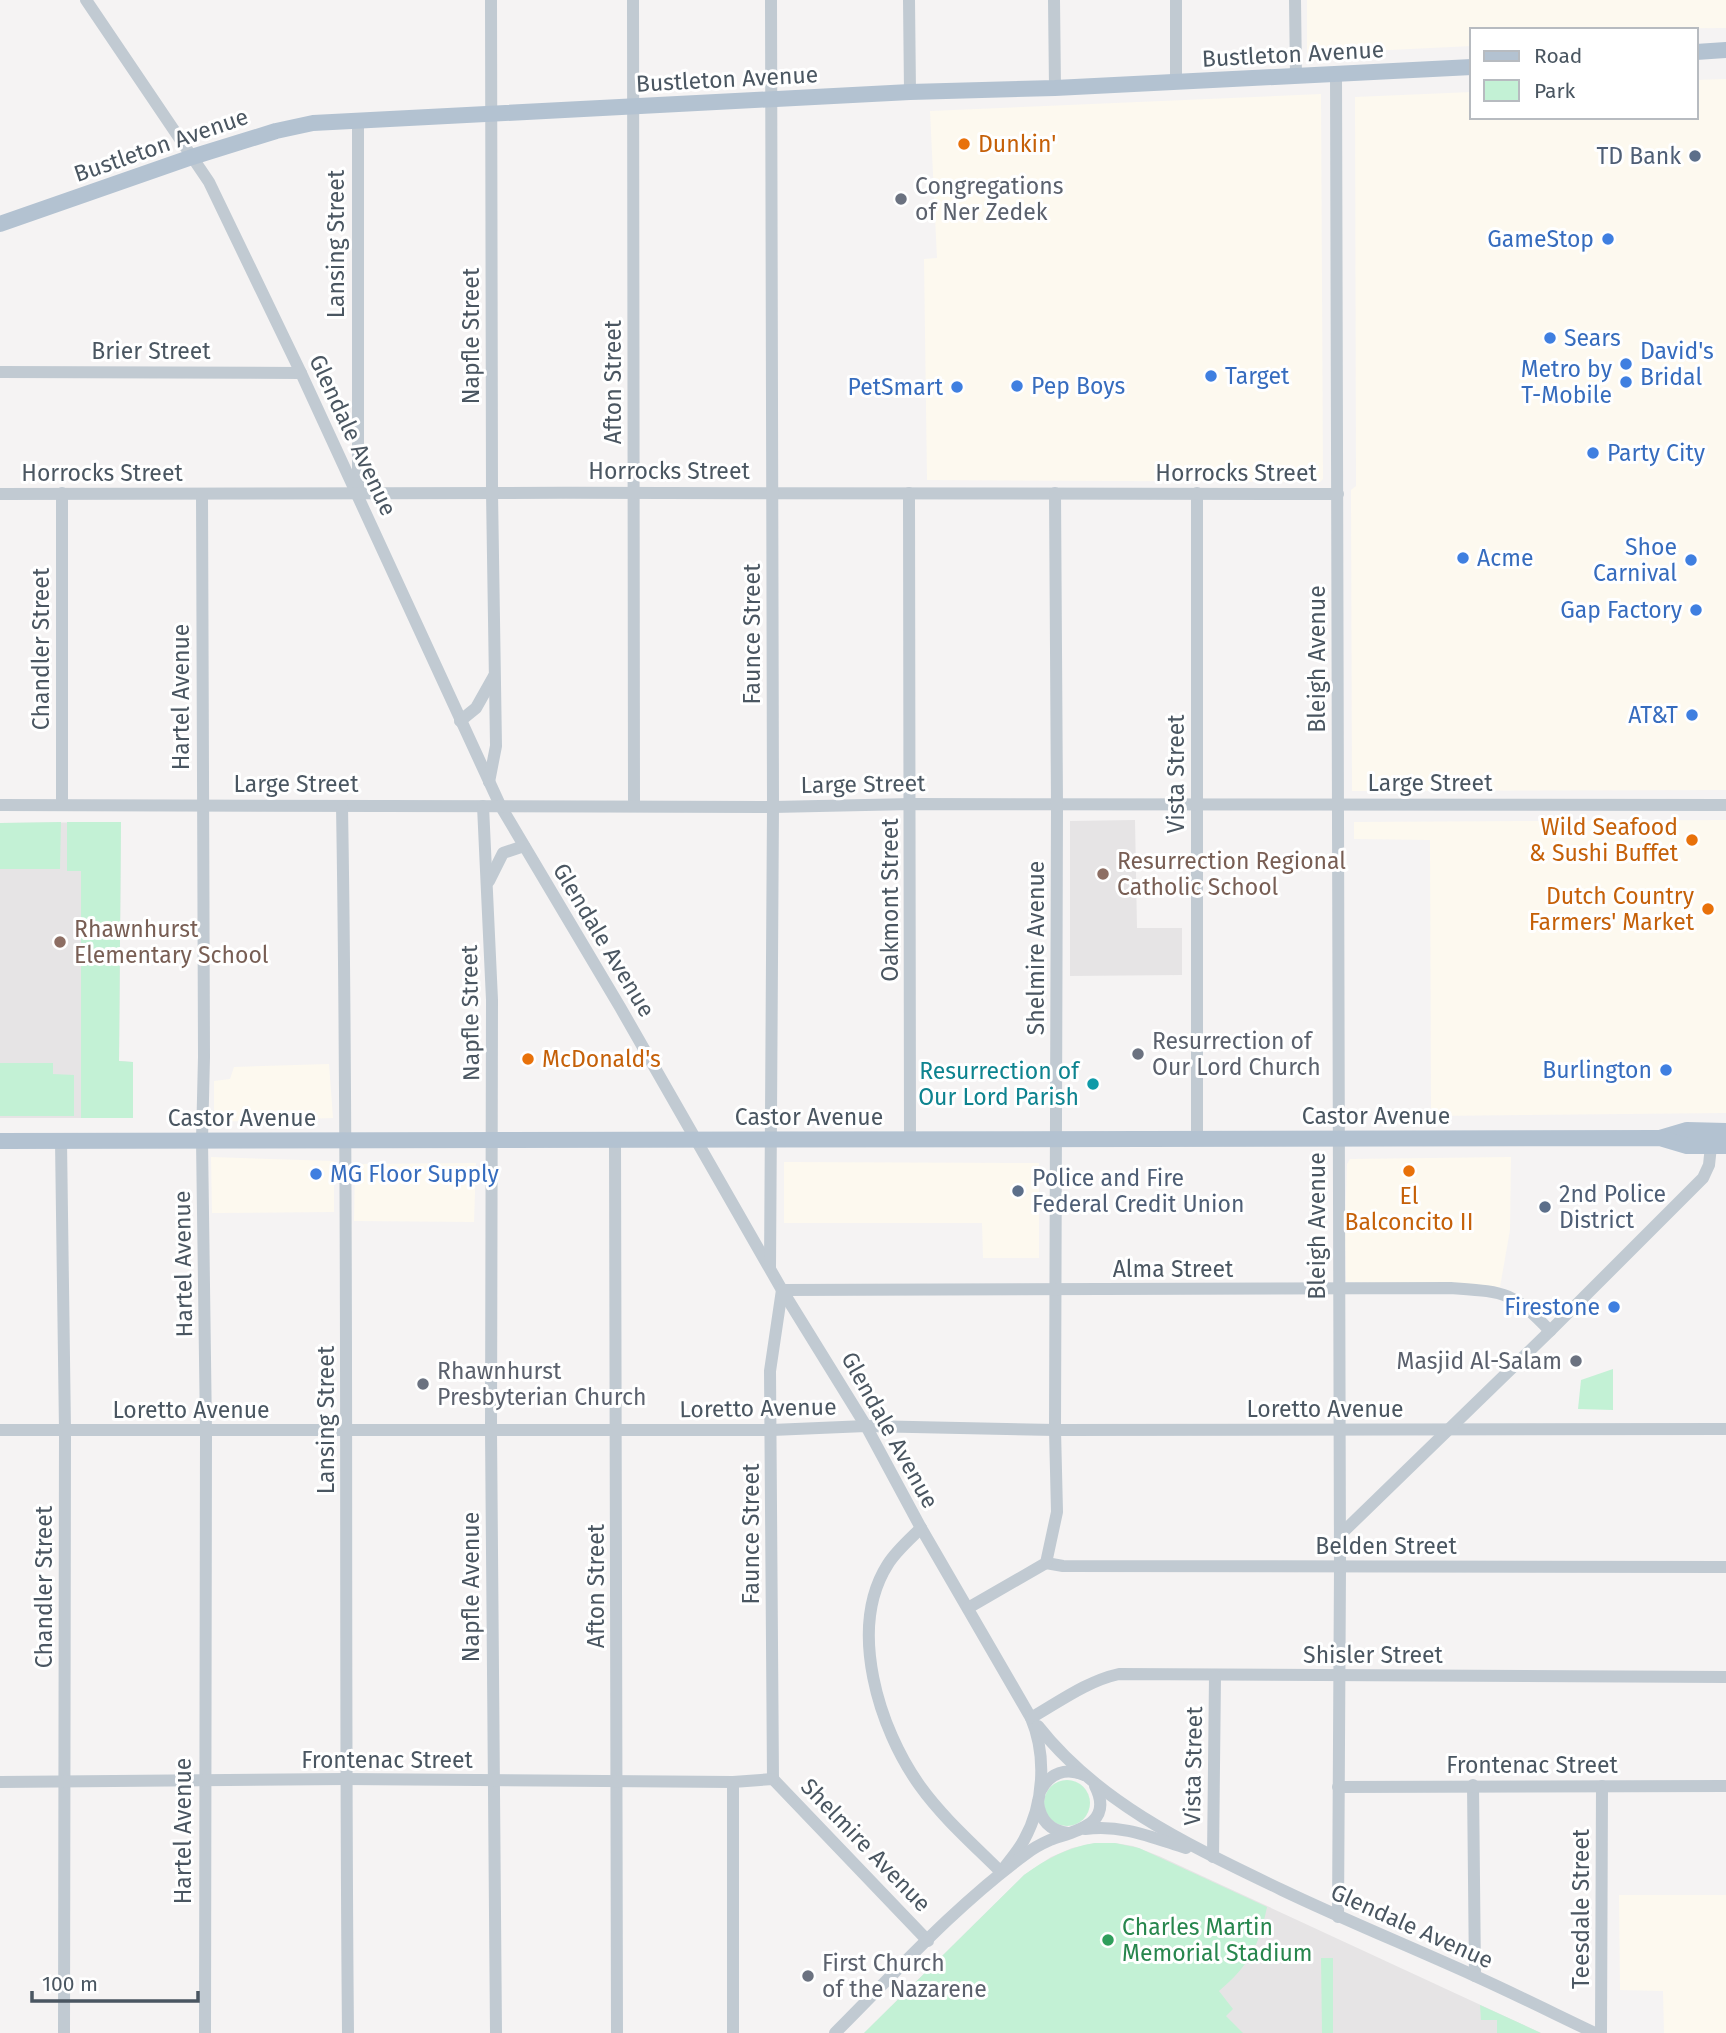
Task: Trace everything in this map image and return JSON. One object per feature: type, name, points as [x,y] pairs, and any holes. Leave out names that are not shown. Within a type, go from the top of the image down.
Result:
[{"type":"main road","points":[[1698,52],[1726,50]]},
{"type":"main road","name":"Bustleton Avenue","points":[[0,225],[192,157],[293,126],[358,120],[909,92],[1176,83],[1470,67]]},
{"type":"main road","name":"Castor Avenue","points":[[1660,1138],[1686,1130],[1726,1130]]},
{"type":"main road","name":"Castor Avenue","points":[[0,1141],[1660,1138],[1687,1146],[1719,1146]]},
{"type":"street","points":[[86,0],[192,157]]},
{"type":"street","name":"Napfle Street","points":[[489,782],[496,746],[492,493],[491,0]]},
{"type":"street","name":"Afton Street","points":[[633,0],[634,806]]},
{"type":"street","name":"Faunce Street","points":[[770,1267],[773,807],[771,0]]},
{"type":"street","points":[[909,0],[909,92]]},
{"type":"street","points":[[1055,0],[1055,88]]},
{"type":"street","points":[[1176,0],[1176,83]]},
{"type":"street","points":[[1295,0],[1296,76]]},
{"type":"street","name":"Bleigh Avenue","points":[[1336,74],[1340,1535],[1338,1917]]},
{"type":"street","name":"Lansing Street","points":[[358,120],[358,494]]},
{"type":"street","name":"Glendale Avenue","points":[[192,157],[209,182],[301,373],[500,806],[782,1290],[866,1426],[920,1528],[1031,1717],[1049,1741],[1090,1780],[1133,1812],[1213,1857],[1338,1917],[1475,1976],[1595,2033]]},
{"type":"street","name":"Brier Street","points":[[0,372],[301,373]]},
{"type":"street","name":"Horrocks Street","points":[[0,494],[634,494],[772,491],[1338,494]]},
{"type":"street","name":"Chandler Street","points":[[62,493],[62,804]]},
{"type":"street","name":"Oakmont Street","points":[[909,493],[910,1139]]},
{"type":"street","name":"Hartel Avenue","points":[[202,494],[202,1140],[206,1432],[205,2033]]},
{"type":"street","name":"Shelmire Avenue","points":[[1046,1563],[1057,1513],[1055,494]]},
{"type":"street","name":"Vista Street","points":[[1197,494],[1197,1139]]},
{"type":"street","name":"Napfle Street","points":[[460,721],[476,708],[495,672]]},
{"type":"street","name":"Large Street","points":[[0,805],[1726,805]]},
{"type":"street","name":"Lansing Street","points":[[342,806],[348,2033]]},
{"type":"street","name":"Napfle Street","points":[[482,806],[492,1000],[492,1140]]},
{"type":"street","name":"Napfle Street","points":[[488,885],[503,853],[524,846]]},
{"type":"street","name":"Napfle Avenue","points":[[492,1140],[491,1431],[496,2033]]},
{"type":"street","name":"Afton Street","points":[[615,1140],[617,2033]]},
{"type":"street","name":"Chandler Street","points":[[61,1141],[65,1431],[64,2033]]},
{"type":"street","points":[[1340,1535],[1703,1178],[1719,1146]]},
{"type":"street","name":"Alma Street","points":[[782,1290],[1426,1287],[1493,1291],[1514,1298],[1550,1331]]},
{"type":"street","name":"Faunce Street","points":[[773,1779],[770,1371],[782,1290]]},
{"type":"street","name":"Loretto Avenue","points":[[0,1430],[617,1431],[772,1430],[866,1426],[1055,1430],[1726,1429]]},
{"type":"street","points":[[920,1528],[889,1563],[874,1591],[869,1619],[873,1674],[889,1728],[901,1756],[919,1786],[944,1815],[1002,1872]]},
{"type":"street","points":[[968,1608],[1046,1563]]},
{"type":"street","name":"Belden Street","points":[[1046,1563],[1063,1566],[1726,1567]]},
{"type":"street","name":"Shisler Street","points":[[1031,1717],[1104,1677],[1119,1674],[1726,1677]]},
{"type":"street","name":"Vista Street","points":[[1213,1857],[1215,1676]]},
{"type":"street","name":"Glendale Avenue","points":[[1031,1717],[1041,1751],[1039,1797],[1042,1817],[1051,1827],[1064,1833],[1113,1827],[1126,1829],[1213,1857]]},
{"type":"street","points":[[835,2033],[1002,1872],[1043,1843],[1081,1830],[1092,1823],[1099,1809],[1098,1793],[1090,1780],[1072,1771],[1059,1773],[1045,1783],[1024,1841],[1002,1872]]},
{"type":"street","name":"Frontenac Street","points":[[0,1782],[345,1779],[733,1782],[773,1779]]},
{"type":"street","name":"Shelmire Avenue","points":[[773,1779],[928,1941]]},
{"type":"street","points":[[733,1782],[733,2033]]},
{"type":"street","points":[[1474,1785],[1475,1976]]},
{"type":"street","name":"Teesdale Street","points":[[1601,2033],[1602,1786]]},
{"type":"street","name":"Frontenac Street","points":[[1338,1787],[1726,1786]]},
{"type":"shaded area","points":[[1307,0],[1726,0],[1726,28],[1470,28],[1470,46],[1307,54]]},
{"type":"shaded area","points":[[1726,79],[1726,790],[1352,791],[1351,490],[1356,486],[1355,97],[1470,92],[1470,119],[1698,119],[1698,80]]},
{"type":"shaded area","points":[[1321,94],[1323,479],[1320,482],[927,480],[924,259],[937,258],[930,111]]},
{"type":"shaded area","name":"Resurrection Regional Catholic School","points":[[1135,820],[1137,928],[1182,928],[1182,975],[1070,976],[1070,821]]},
{"type":"shaded area","points":[[1726,820],[1726,1113],[1431,1116],[1430,840],[1354,839],[1354,822]]},
{"type":"shaded area","name":"Rhawnhurst Elementary School","points":[[121,822],[119,1061],[133,1062],[133,1118],[0,1118],[0,823]]},
{"type":"shaded area","points":[[329,1064],[333,1118],[214,1122],[214,1081],[230,1079],[234,1067]]},
{"type":"shaded area","points":[[211,1157],[334,1161],[334,1212],[212,1213]]},
{"type":"shaded area","points":[[1511,1157],[1510,1230],[1500,1287],[1346,1282],[1345,1224],[1347,1164],[1350,1159]]},
{"type":"shaded area","points":[[784,1162],[1039,1163],[1039,1258],[983,1258],[982,1223],[784,1223]]},
{"type":"shaded area","points":[[476,1163],[474,1222],[354,1221],[355,1164]]},
{"type":"shaded area","name":"Charles Martin Memorial Stadium","points":[[1095,1843],[1133,1846],[1159,1856],[1541,2033],[864,2033],[1024,1875],[1051,1857],[1072,1848]]},
{"type":"shaded area","points":[[1619,1895],[1726,1895],[1726,2033],[1664,2033],[1663,1991],[1620,1990]]},
{"type":"green space","points":[[61,822],[60,869],[0,869],[0,823]]},
{"type":"green space","points":[[67,822],[121,822],[119,1061],[133,1062],[133,1118],[81,1118],[81,871],[67,871]]},
{"type":"green space","points":[[0,1063],[53,1063],[53,1074],[74,1075],[74,1116],[0,1116]]},
{"type":"green space","points":[[1613,1369],[1613,1410],[1578,1409],[1581,1380]]},
{"type":"green space","points":[[1067,1780],[1083,1787],[1090,1803],[1083,1819],[1067,1826],[1051,1819],[1044,1803],[1051,1787]]},
{"type":"green space","name":"Charles Martin Memorial Stadium","points":[[1095,1843],[1115,1843],[1139,1848],[1267,1907],[1251,1954],[1238,1973],[1219,1991],[1233,2009],[1226,2016],[1243,2033],[864,2033],[1024,1875],[1058,1854]]},
{"type":"green space","points":[[1321,1958],[1333,1958],[1333,2033],[1322,2033]]},
{"type":"green space","points":[[1480,2005],[1541,2033],[1497,2033],[1497,2020],[1481,2020]]},
{"type":"place","name":"Dunkin'","points":[[964,144]]},
{"type":"place","name":"TD Bank","points":[[1695,156]]},
{"type":"place","name":"Congregations of Ner Zedek","points":[[901,199]]},
{"type":"place","name":"GameStop","points":[[1608,239]]},
{"type":"place","name":"Sears","points":[[1550,338]]},
{"type":"place","name":"David's Bridal","points":[[1626,364]]},
{"type":"place","name":"Target","points":[[1211,376]]},
{"type":"place","name":"Metro by T-Mobile","points":[[1626,382]]},
{"type":"place","name":"Pep Boys","points":[[1017,386]]},
{"type":"place","name":"PetSmart","points":[[957,387]]},
{"type":"place","name":"Party City","points":[[1593,453]]},
{"type":"place","name":"Acme","points":[[1463,558]]},
{"type":"place","name":"Shoe Carnival","points":[[1691,560]]},
{"type":"place","name":"Gap Factory","points":[[1696,610]]},
{"type":"place","name":"AT&T","points":[[1692,715]]},
{"type":"place","name":"Wild Seafood & Sushi Buffet","points":[[1692,840]]},
{"type":"place","name":"Resurrection Regional Catholic School","points":[[1103,874]]},
{"type":"place","name":"Dutch Country Farmers' Market","points":[[1708,909]]},
{"type":"place","name":"Rhawnhurst Elementary School","points":[[60,942]]},
{"type":"place","name":"Resurrection of Our Lord Church","points":[[1138,1054]]},
{"type":"place","name":"McDonald's","points":[[528,1059]]},
{"type":"place","name":"Burlington","points":[[1666,1070]]},
{"type":"place","name":"Resurrection of Our Lord Parish","points":[[1093,1084]]},
{"type":"place","name":"El Balconcito II","points":[[1409,1171]]},
{"type":"place","name":"MG Floor Supply","points":[[316,1174]]},
{"type":"place","name":"Police and Fire Federal Credit Union","points":[[1018,1191]]},
{"type":"place","name":"2nd Police District","points":[[1545,1207]]},
{"type":"place","name":"Firestone","points":[[1614,1307]]},
{"type":"place","name":"Masjid Al-Salam","points":[[1576,1361]]},
{"type":"place","name":"Rhawnhurst Presbyterian Church","points":[[423,1384]]},
{"type":"place","name":"Charles Martin Memorial Stadium","points":[[1108,1940]]},
{"type":"place","name":"First Church of the Nazarene","points":[[808,1976]]}]
